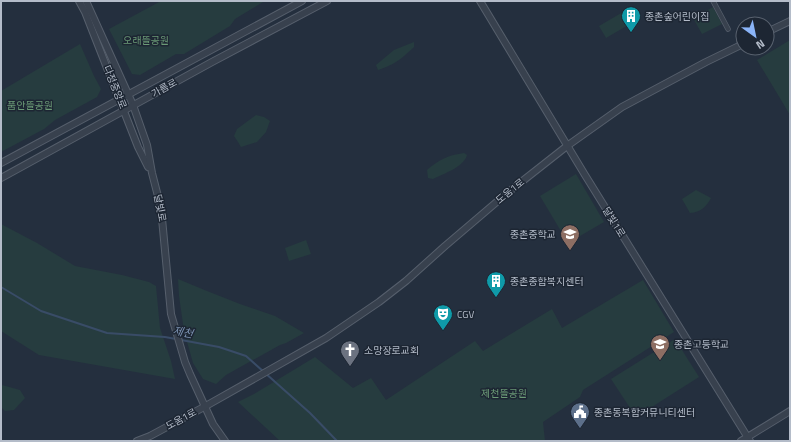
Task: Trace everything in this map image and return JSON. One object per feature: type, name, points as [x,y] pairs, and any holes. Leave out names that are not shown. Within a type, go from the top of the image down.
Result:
[{"type":"street","name":"다정중앙로","points":[[79,1],[85,12],[138,147],[152,173]]},
{"type":"street","name":"다정중앙로","points":[[86,1],[133,105]]},
{"type":"street","name":"가름로","points":[[1,163],[302,1]]},
{"type":"street","name":"가름로","points":[[1,178],[327,1]]},
{"type":"street","name":"달빛1로","points":[[480,1],[567,146],[749,439]]},
{"type":"street","points":[[713,1],[728,29]]},
{"type":"street","points":[[775,28],[790,21]]},
{"type":"street","name":"도움1로","points":[[137,441],[150,436],[204,407],[326,338],[400,286],[506,194],[567,146],[622,107],[735,48]]},
{"type":"street","name":"달빛로","points":[[133,105],[147,145],[162,214],[171,314],[185,362],[204,407]]},
{"type":"street","points":[[204,407],[213,424],[225,441]]},
{"type":"street","points":[[741,441],[749,439],[790,411]]},
{"type":"green space","name":"오래뜰공원","points":[[161,1],[272,1],[263,2],[235,19],[230,26],[184,54],[176,54],[140,75],[132,74],[109,29]]},
{"type":"green space","points":[[713,7],[722,24],[702,34],[693,18]]},
{"type":"green space","points":[[623,12],[630,24],[606,38],[599,26]]},
{"type":"green space","points":[[790,40],[790,115],[757,60],[764,56],[775,56],[775,49]]},
{"type":"green space","points":[[414,42],[414,47],[402,58],[389,66],[378,70],[376,65],[394,50]]},
{"type":"green space","name":"품안뜰공원","points":[[80,44],[101,89],[97,97],[55,120],[44,129],[1,152],[1,91]]},
{"type":"green space","points":[[256,115],[264,117],[270,121],[266,132],[257,142],[241,147],[234,136],[237,129]]},
{"type":"green space","points":[[464,153],[467,155],[458,167],[433,179],[428,178],[427,170],[435,163],[444,158]]},
{"type":"green space","points":[[576,174],[604,222],[568,243],[540,196]]},
{"type":"green space","points":[[696,190],[711,198],[703,208],[697,212],[690,213],[682,199]]},
{"type":"green space","points":[[1,224],[37,243],[75,266],[122,275],[149,282],[156,286],[160,328],[171,361],[175,379],[39,355],[1,331]]},
{"type":"green space","points":[[306,240],[311,254],[289,261],[285,248]]},
{"type":"green space","points":[[178,279],[240,304],[275,316],[304,333],[226,375],[216,384],[203,379],[193,363],[184,331]]},
{"type":"green space","name":"제천뜰공원","points":[[643,280],[674,332],[583,390],[580,397],[543,422],[545,441],[280,441],[238,402],[315,357],[353,388],[371,378],[386,400],[475,341],[483,351],[552,309],[562,328]]},
{"type":"green space","points":[[675,339],[699,377],[636,417],[611,379]]},
{"type":"green space","points":[[2,385],[20,390],[25,398],[14,410],[5,411],[1,407]]},
{"type":"waterway","name":"제천","points":[[1,287],[41,311],[107,333],[165,337],[219,347],[246,356],[310,413],[337,441]]},
{"type":"place","name":"종촌숲어린이집","points":[[631,33]]},
{"type":"place","name":"종촌중학교","points":[[570,251]]},
{"type":"place","name":"종촌종합복지센터","points":[[496,298]]},
{"type":"place","name":"CGV","points":[[443,331]]},
{"type":"place","name":"종촌고등학교","points":[[660,361]]},
{"type":"place","name":"소망장로교회","points":[[350,367]]},
{"type":"place","name":"종촌동복합커뮤니티센터","points":[[580,429]]}]
